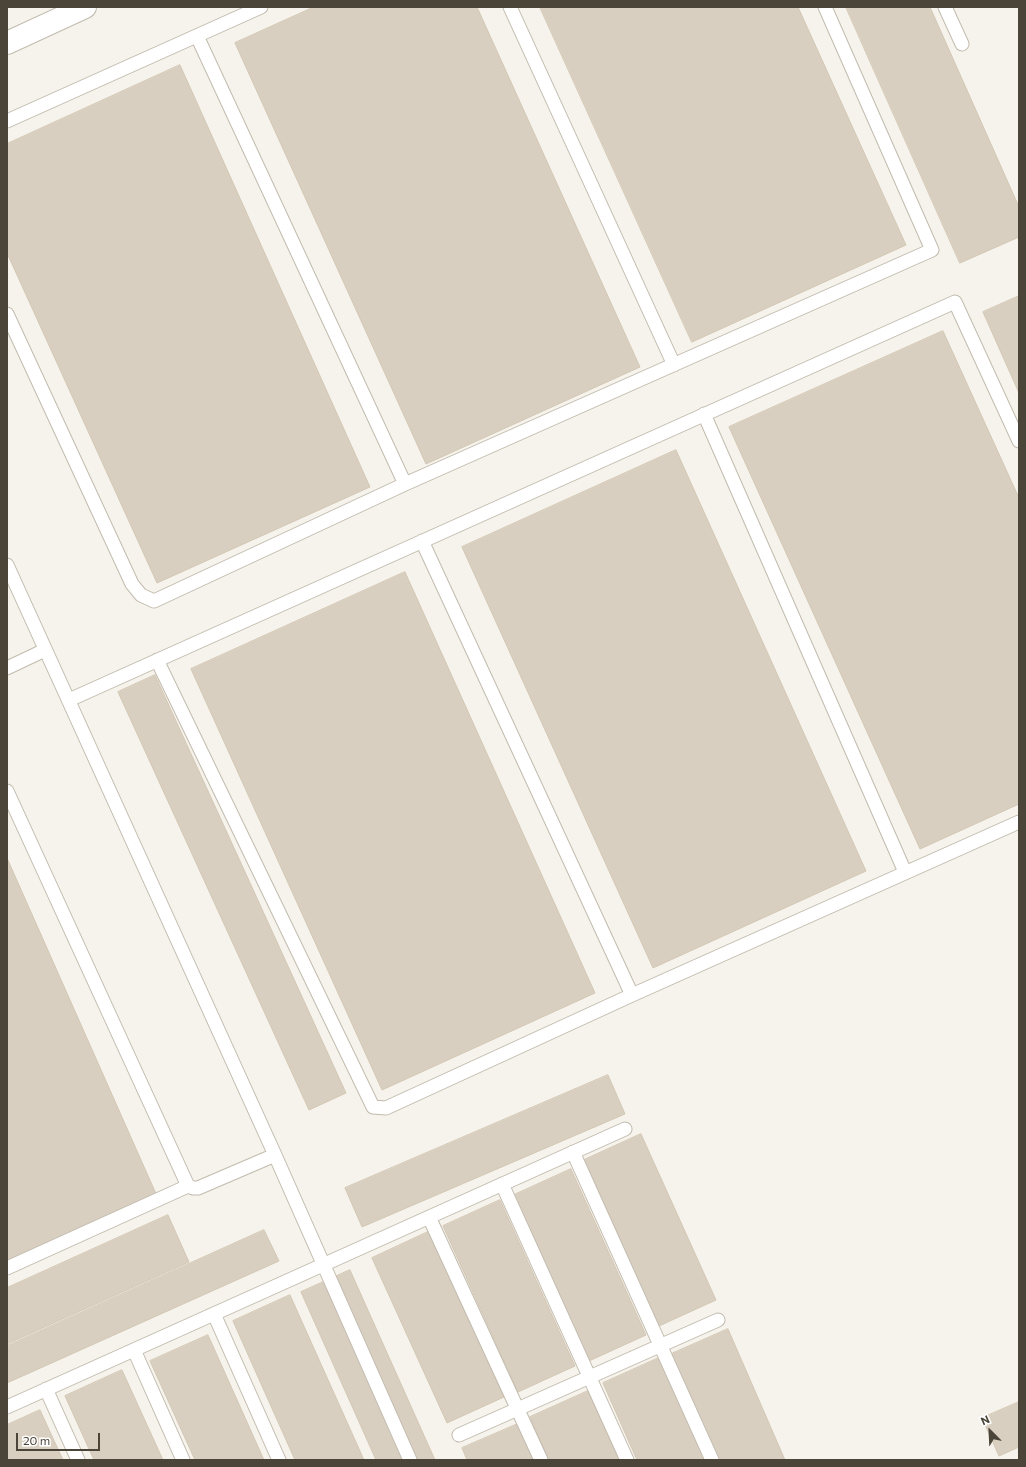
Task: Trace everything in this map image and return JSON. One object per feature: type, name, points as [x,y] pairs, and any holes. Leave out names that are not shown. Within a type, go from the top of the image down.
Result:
[{"type":"street","points":[[7,43],[85,7]]},
{"type":"lane","points":[[7,121],[261,7]]},
{"type":"lane","points":[[510,7],[674,365]]},
{"type":"lane","points":[[7,314],[132,584],[141,595],[154,601],[405,484],[932,250],[825,7]]},
{"type":"lane","points":[[945,7],[962,44]]},
{"type":"lane","points":[[197,36],[405,484]]},
{"type":"lane","points":[[69,700],[955,302],[1019,441]]},
{"type":"lane","points":[[704,414],[905,872]]},
{"type":"lane","points":[[422,541],[632,995]]},
{"type":"lane","points":[[7,565],[275,1155],[410,1460]]},
{"type":"lane","points":[[7,668],[45,650]]},
{"type":"lane","points":[[157,660],[373,1107],[386,1108],[632,995],[1019,822]]},
{"type":"lane","points":[[7,790],[188,1186]]},
{"type":"lane","points":[[7,1407],[625,1129]]},
{"type":"lane","points":[[573,1152],[712,1460]]},
{"type":"lane","points":[[7,1268],[188,1186],[198,1188],[275,1155]]},
{"type":"lane","points":[[502,1184],[627,1460]]},
{"type":"lane","points":[[429,1217],[541,1460]]},
{"type":"lane","points":[[214,1314],[280,1460]]},
{"type":"lane","points":[[459,1435],[718,1320]]},
{"type":"lane","points":[[134,1350],[183,1460]]},
{"type":"lane","points":[[46,1389],[78,1460]]},
{"type":"building","points":[[314,7],[477,7],[640,367],[426,464],[235,43]]},
{"type":"building","points":[[540,7],[798,7],[906,245],[692,342]]},
{"type":"building","points":[[846,7],[930,7],[1019,207],[1019,237],[960,263]]},
{"type":"building","points":[[180,65],[370,487],[157,583],[7,253],[7,144]]},
{"type":"building","points":[[1019,296],[1019,393],[983,312]]},
{"type":"building","points":[[943,331],[1019,498],[1019,804],[920,849],[729,427]]},
{"type":"building","points":[[676,450],[866,871],[653,968],[462,547]]},
{"type":"building","points":[[405,572],[595,993],[382,1090],[191,669]]},
{"type":"building","points":[[155,675],[346,1093],[309,1110],[118,692]]},
{"type":"building","points":[[7,858],[157,1196],[7,1261]]},
{"type":"building","points":[[608,1075],[625,1114],[362,1227],[345,1188]]},
{"type":"building","points":[[641,1134],[716,1300],[659,1326],[584,1160]]},
{"type":"building","points":[[571,1169],[646,1335],[589,1361],[514,1195]]},
{"type":"building","points":[[500,1200],[575,1366],[518,1392],[443,1226]]},
{"type":"building","points":[[168,1215],[189,1262],[7,1344],[7,1288]]},
{"type":"building","points":[[264,1230],[279,1261],[7,1383],[7,1346]]},
{"type":"building","points":[[430,1231],[504,1397],[447,1423],[372,1258]]},
{"type":"building","points":[[350,1270],[435,1460],[376,1460],[301,1292]]},
{"type":"building","points":[[290,1295],[364,1460],[295,1460],[233,1321]]},
{"type":"building","points":[[728,1329],[785,1460],[716,1460],[669,1355]]},
{"type":"building","points":[[208,1335],[264,1460],[195,1460],[150,1361]]},
{"type":"building","points":[[661,1357],[706,1460],[637,1460],[603,1383]]},
{"type":"building","points":[[122,1370],[163,1460],[94,1460],[65,1396]]},
{"type":"building","points":[[588,1391],[619,1460],[549,1460],[530,1417]]},
{"type":"building","points":[[1019,1402],[1019,1447],[999,1456],[982,1418]]},
{"type":"building","points":[[40,1410],[63,1460],[7,1460],[7,1425]]},
{"type":"building","points":[[520,1423],[537,1460],[467,1460],[462,1448]]}]
